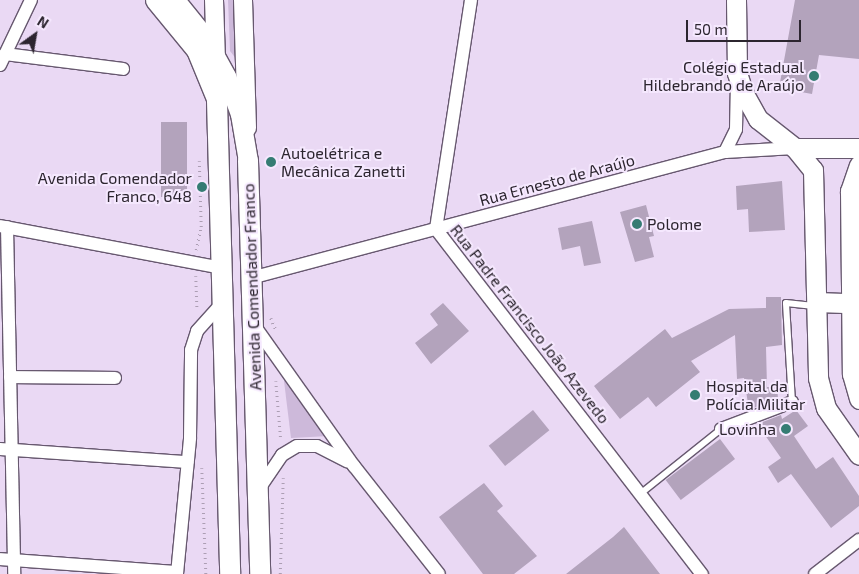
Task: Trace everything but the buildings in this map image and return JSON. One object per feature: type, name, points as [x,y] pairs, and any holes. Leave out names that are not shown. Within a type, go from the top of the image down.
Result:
[{"type":"highway","name":"Avenida Comendador Franco","points":[[217,102],[230,574]]},
{"type":"highway","name":"Avenida Comendador Franco","points":[[248,161],[260,574]]},
{"type":"main road","points":[[155,0],[196,50],[217,102]]},
{"type":"main road","points":[[175,0],[216,55],[240,114],[248,161]]},
{"type":"main road","name":"Avenida Comendador Franco","points":[[214,0],[217,102]]},
{"type":"main road","name":"Avenida Comendador Franco","points":[[243,0],[248,161]]},
{"type":"main road","points":[[736,0],[737,73],[758,119],[795,148],[814,170],[816,182],[817,304],[821,394],[832,420],[859,455]]},
{"type":"main road","points":[[795,148],[859,148]]},
{"type":"main road","points":[[859,165],[850,190],[852,374],[859,399]]},
{"type":"main road","points":[[817,304],[851,303]]},
{"type":"street","points":[[31,0],[3,59],[122,69]]},
{"type":"street","name":"Rua Padre Francisco João Azevedo","points":[[471,0],[436,229],[702,574]]},
{"type":"street","points":[[725,152],[736,129],[737,73]]},
{"type":"street","name":"Rua Ernesto de Araújo","points":[[251,278],[725,152],[795,148]]},
{"type":"street","points":[[14,568],[6,449],[10,377],[3,226],[222,268]]},
{"type":"street","name":"Avenida Comendador Franco","points":[[177,573],[188,462],[191,350],[197,331],[223,302]]},
{"type":"street","points":[[253,323],[354,466],[439,574]]},
{"type":"street","points":[[10,377],[115,378]]},
{"type":"street","points":[[722,429],[792,402]]},
{"type":"street","points":[[258,491],[282,455],[297,446],[317,446],[354,466]]},
{"type":"street","points":[[6,449],[188,462]]},
{"type":"street","points":[[815,574],[859,540]]},
{"type":"street","points":[[0,559],[14,568],[177,573]]},
{"type":"lane","points":[[792,402],[786,303],[817,304]]},
{"type":"lane","points":[[640,494],[722,429]]},
{"type":"path","points":[[196,240],[201,227],[199,152]]},
{"type":"path","points":[[271,310],[280,337]]},
{"type":"path","points":[[275,377],[281,439]]},
{"type":"path","points":[[280,574],[283,476]]},
{"type":"shaded area","points":[[228,0],[238,0],[240,64],[230,51]]},
{"type":"shaded area","points":[[284,381],[287,381],[329,436],[291,438]]},
{"type":"place","name":"Colégio Estadual Hildebrando de Araújo","points":[[814,76]]},
{"type":"place","name":"Autoelétrica e Mecânica Zanetti","points":[[271,162]]},
{"type":"place","name":"Avenida Comendador Franco, 648","points":[[202,187]]},
{"type":"place","name":"Polome","points":[[637,224]]},
{"type":"place","name":"Hospital da Polícia Militar","points":[[695,395]]},
{"type":"place","name":"Lovinha","points":[[786,429]]}]
